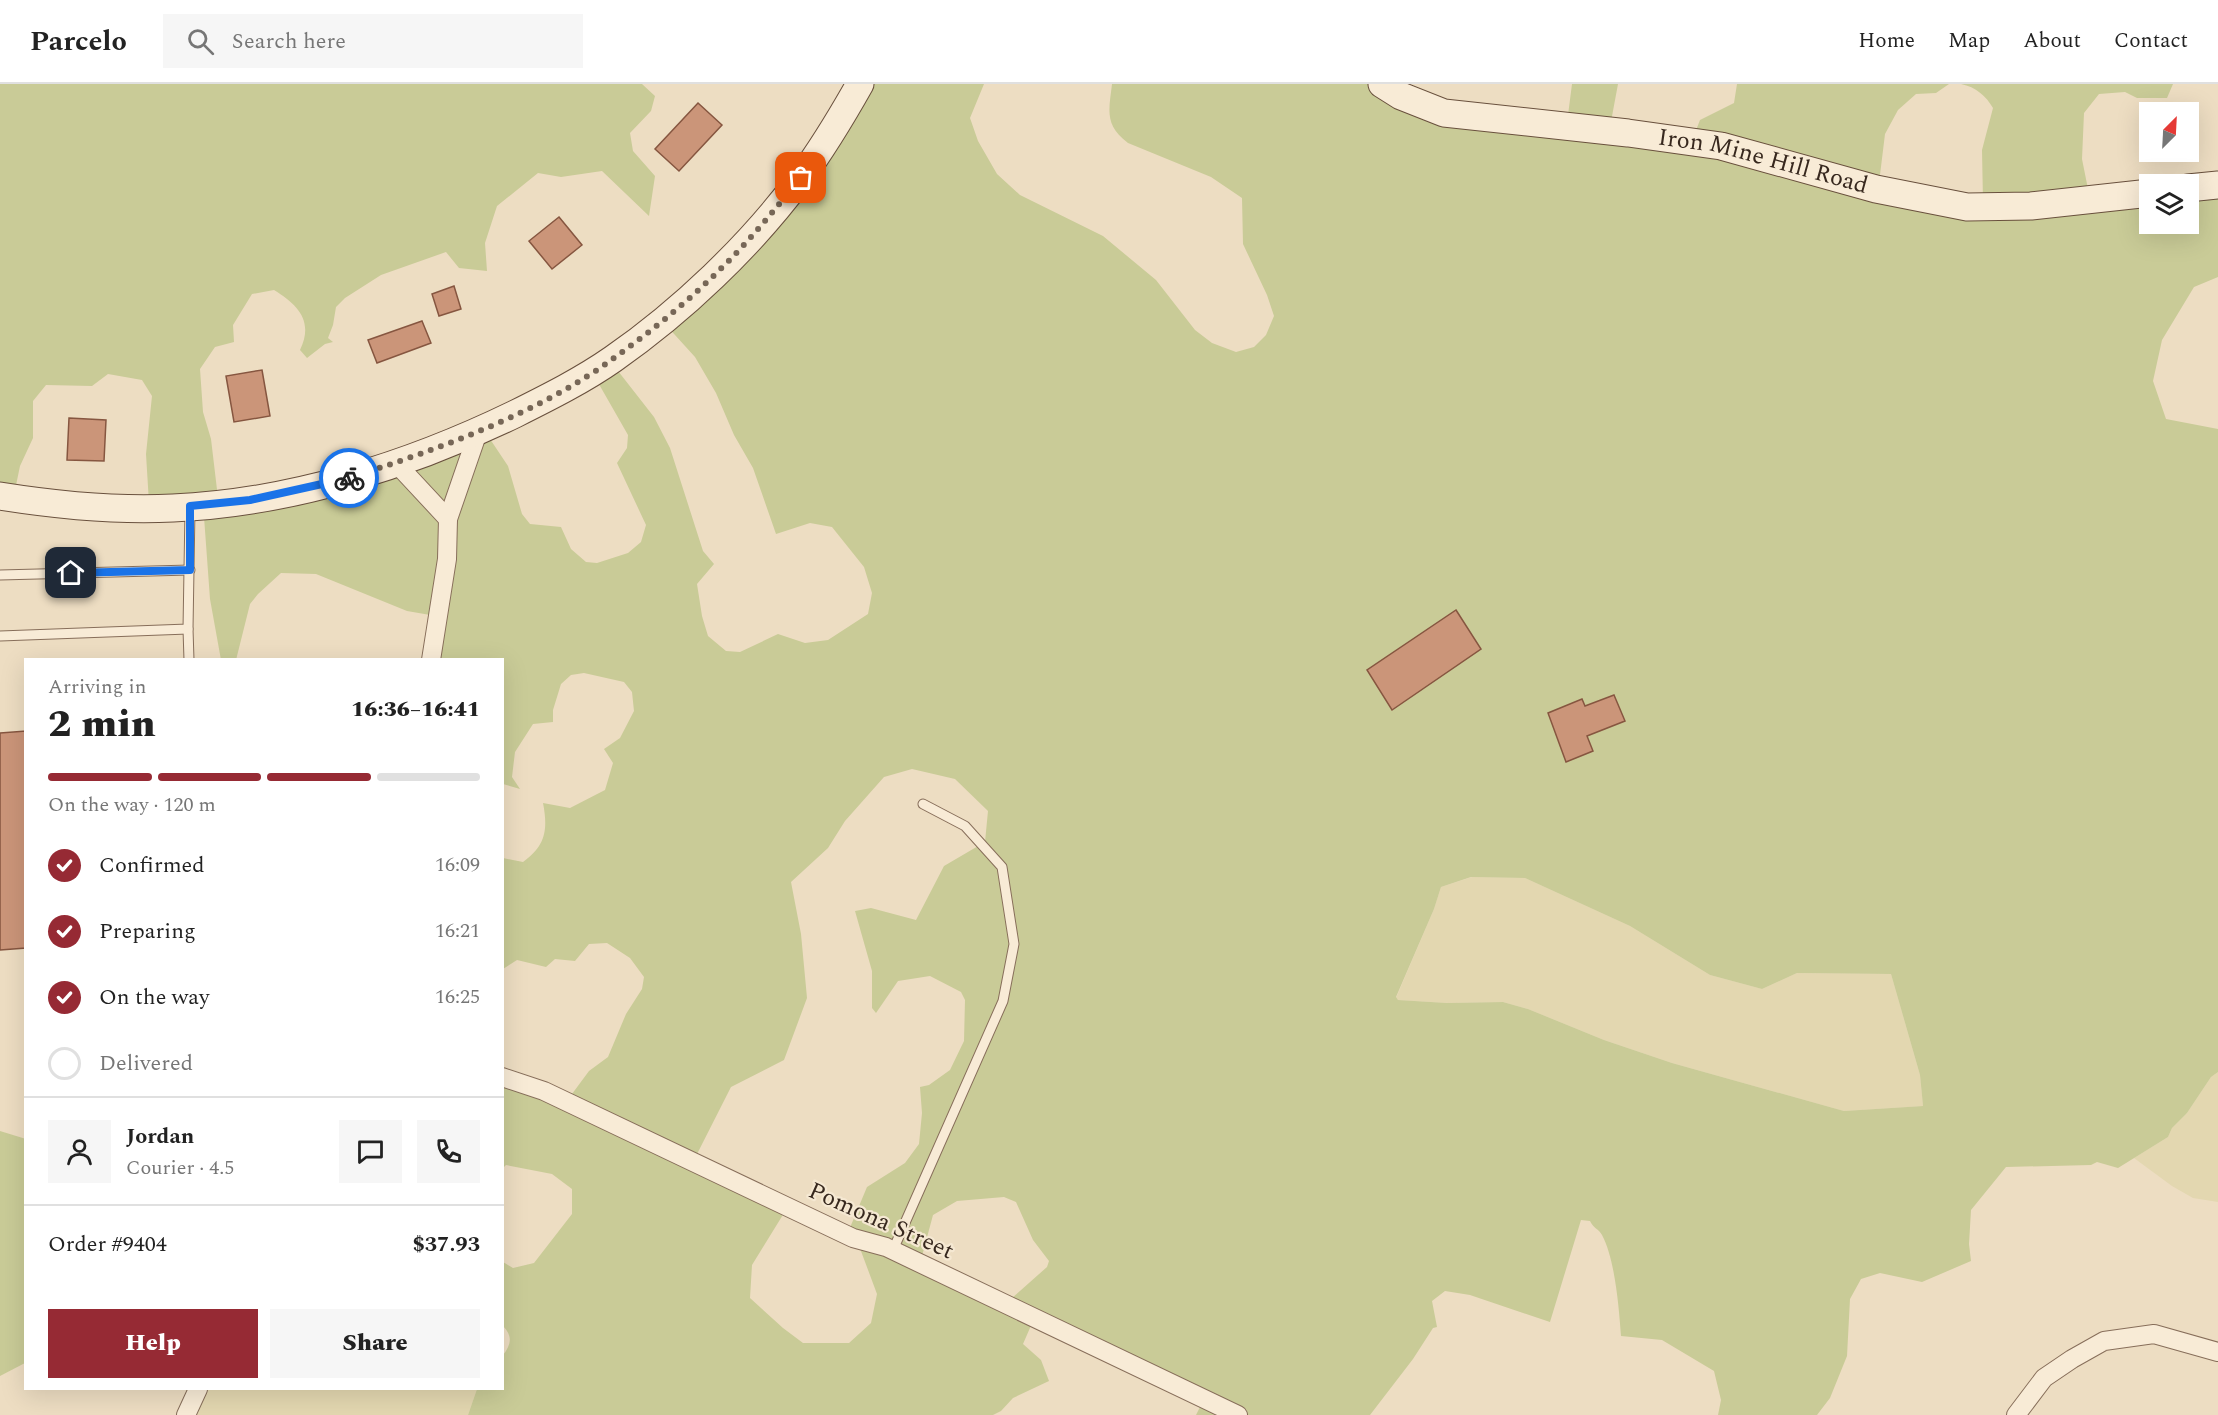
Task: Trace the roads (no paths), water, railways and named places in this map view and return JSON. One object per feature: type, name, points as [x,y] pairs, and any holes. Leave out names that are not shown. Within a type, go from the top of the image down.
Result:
[{"type":"main road","points":[[0,496],[76,506],[173,508],[250,500],[337,482],[478,432],[553,395],[613,359],[680,307],[750,239],[801,178],[860,84]]},
{"type":"main road","name":"Iron Mine Hill Road","points":[[1382,84],[1401,96],[1444,113],[1628,133],[1721,146],[1876,189],[1967,207],[2031,206],[2139,194]]},
{"type":"main road","points":[[2199,187],[2218,185]]},
{"type":"street","points":[[431,658],[447,559],[448,519],[478,432]]},
{"type":"street","points":[[395,462],[448,519]]},
{"type":"street","name":"Pomona Street","points":[[504,1078],[544,1091],[853,1238],[893,1250],[1238,1415]]},
{"type":"street","points":[[2016,1415],[2044,1378],[2104,1341],[2154,1334],[2218,1352]]},
{"type":"street","points":[[186,1415],[198,1390]]},
{"type":"lane","points":[[189,658],[190,506]]},
{"type":"lane","points":[[0,575],[190,570]]},
{"type":"lane","points":[[0,636],[188,629]]},
{"type":"lane","points":[[893,1250],[1003,1001],[1014,944],[1002,867],[965,826],[923,804]]}]
